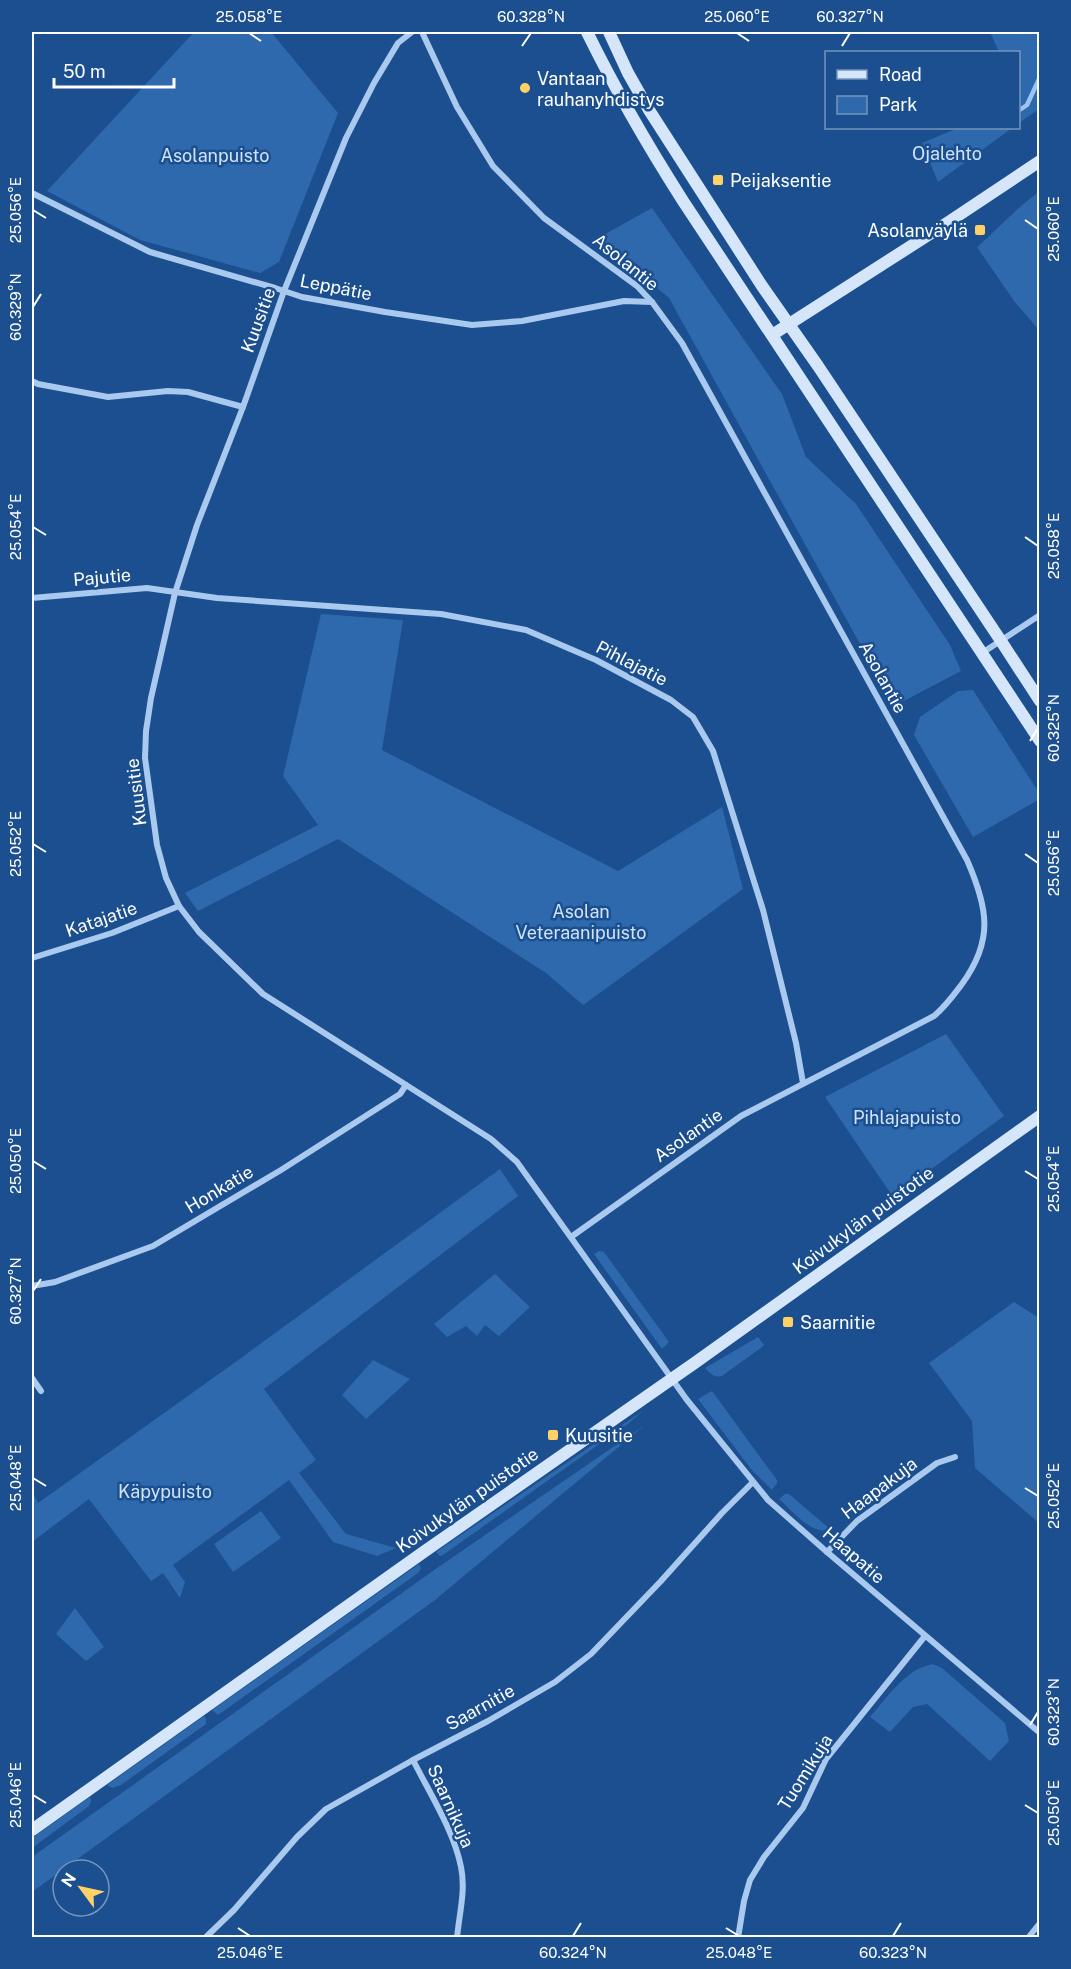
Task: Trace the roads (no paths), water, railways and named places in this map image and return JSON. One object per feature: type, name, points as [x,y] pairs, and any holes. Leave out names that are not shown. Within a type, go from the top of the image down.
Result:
[{"type":"main road","points":[[587,32],[633,122],[683,201],[1040,741]]},
{"type":"main road","points":[[609,32],[628,73],[649,110],[744,258],[1040,701]]},
{"type":"main road","points":[[772,335],[1040,160]]},
{"type":"main road","name":"Koivukylän puistotie","points":[[32,1830],[672,1379],[1040,1116]]},
{"type":"street","name":"Kuusitie","points":[[412,32],[398,43],[374,83],[346,138],[284,291],[197,525],[175,593],[151,698],[146,731],[145,758],[158,845],[166,878],[179,906],[199,932],[263,994],[491,1139],[517,1162],[672,1379]]},
{"type":"street","name":"Asolantie","points":[[422,32],[457,107],[493,166],[544,218],[637,286],[652,302],[687,352],[967,860],[983,903],[982,949],[974,967],[945,1007],[934,1016],[741,1116],[571,1237]]},
{"type":"street","name":"Leppätie","points":[[32,193],[150,252],[302,297],[385,312],[472,325],[522,321],[624,301],[652,302]]},
{"type":"street","points":[[32,381],[108,397],[168,391],[188,392],[243,406]]},
{"type":"street","name":"Pajutie","points":[[32,598],[147,588],[175,593]]},
{"type":"street","name":"Pihlajatie","points":[[175,593],[441,614],[526,630],[597,660],[670,700],[693,717],[713,751],[763,910],[796,1043],[803,1083]]},
{"type":"street","points":[[982,653],[1040,615]]},
{"type":"street","name":"Katajatie","points":[[32,958],[112,933],[179,906]]},
{"type":"street","name":"Honkatie","points":[[32,1286],[55,1282],[153,1246],[300,1158],[399,1094],[406,1085]]},
{"type":"street","points":[[32,1378],[41,1391]]},
{"type":"street","name":"Haapatie","points":[[672,1379],[768,1500],[1040,1733]]},
{"type":"street","name":"Haapakuja","points":[[827,1552],[857,1521],[937,1463],[955,1457]]},
{"type":"street","name":"Saarnitie","points":[[205,1938],[234,1910],[312,1821],[326,1809],[555,1682],[591,1654],[753,1482]]},
{"type":"street","name":"Tuomikuja","points":[[738,1938],[750,1880],[764,1857],[803,1808],[826,1759],[925,1636]]},
{"type":"street","name":"Saarnikuja","points":[[413,1760],[441,1815],[461,1867],[462,1886],[457,1938]]},
{"type":"street","points":[[1028,1938],[1040,1923]]},
{"type":"waterway","points":[[1020,110],[1027,105],[1040,77]]},
{"type":"place","name":"Vantaan rauhanyhdistys","points":[[525,88]]},
{"type":"place","name":"Peijaksentie","points":[[718,180]]},
{"type":"place","name":"Asolanväylä","points":[[980,230]]},
{"type":"place","name":"Saarnitie","points":[[788,1322]]},
{"type":"place","name":"Kuusitie","points":[[553,1435]]},
{"type":"park label","name":"Ojalehto","points":[[947,153]]},
{"type":"park label","name":"Asolanpuisto","points":[[215,155]]},
{"type":"park label","name":"Asolan Veteraanipuisto","points":[[581,921]]},
{"type":"park label","name":"Pihlajapuisto","points":[[907,1117]]},
{"type":"park label","name":"Käpypuisto","points":[[165,1491]]}]
